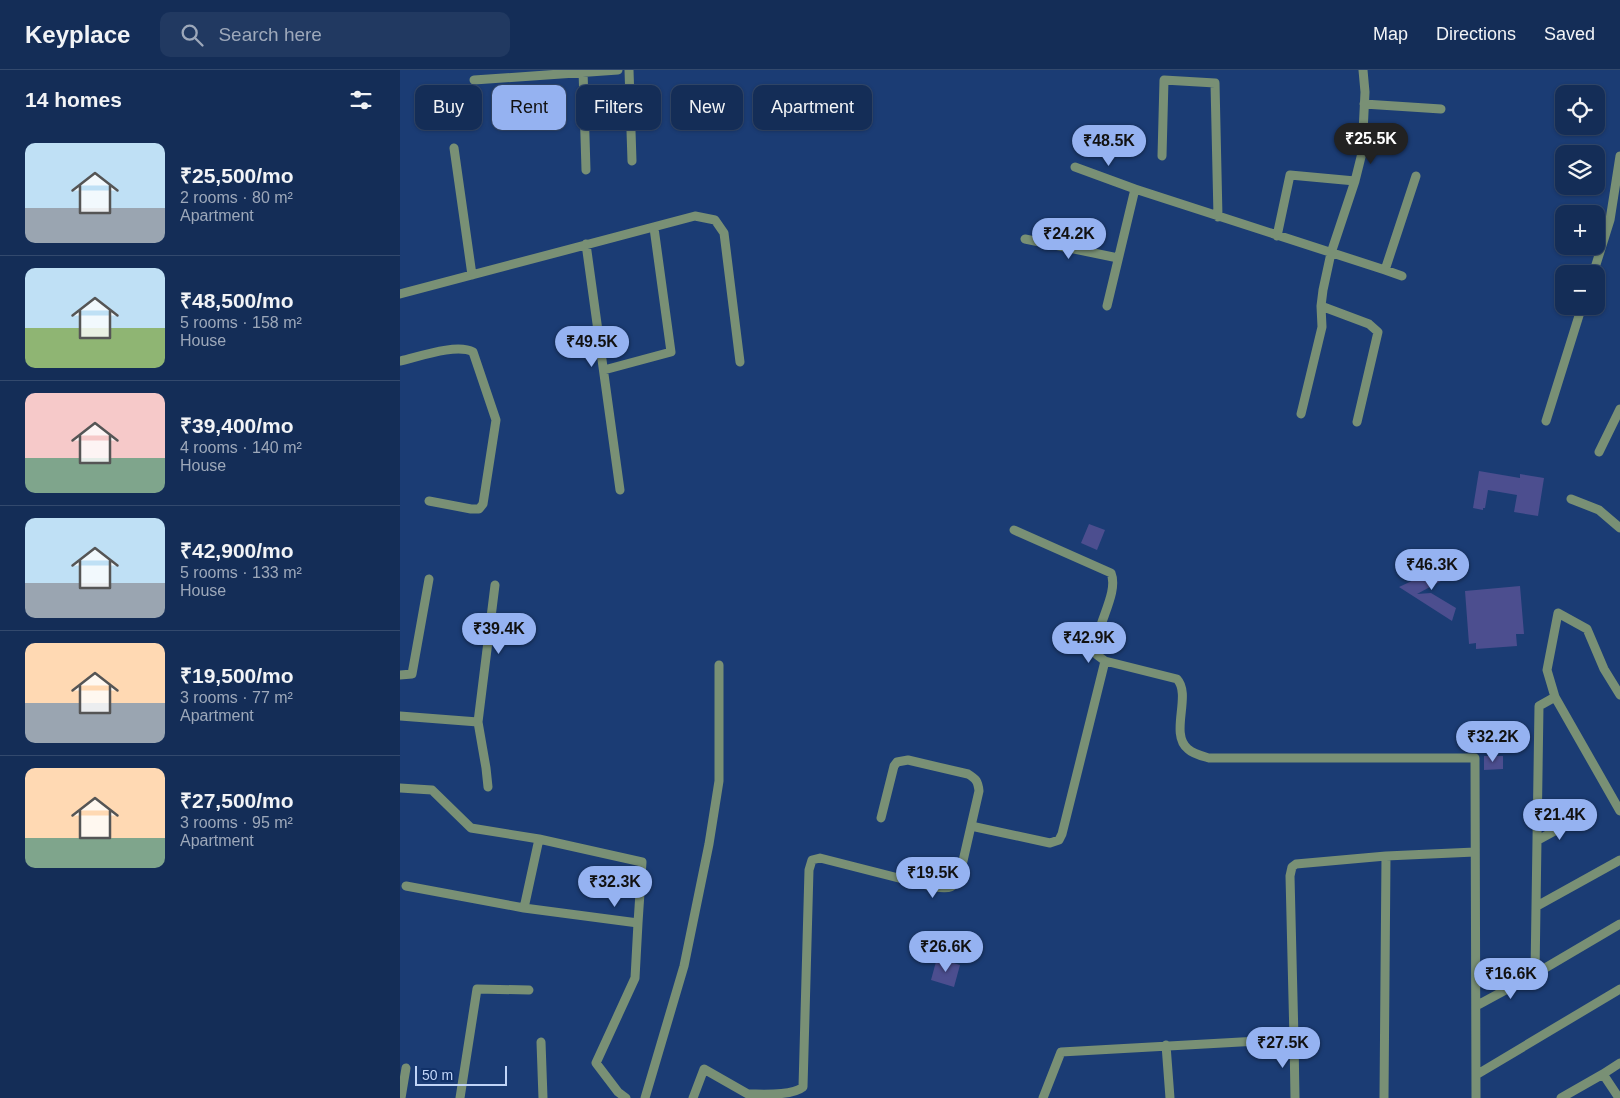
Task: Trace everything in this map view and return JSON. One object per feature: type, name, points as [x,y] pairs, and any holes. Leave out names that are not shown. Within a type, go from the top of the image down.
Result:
[{"type":"street","points":[[474,80],[618,70]]},
{"type":"street","points":[[629,70],[632,161]]},
{"type":"street","points":[[1301,414],[1322,327],[1321,306],[1323,290],[1362,153],[1363,70]]},
{"type":"street","points":[[584,71],[586,170]]},
{"type":"street","points":[[1162,156],[1164,80],[1215,83],[1218,217]]},
{"type":"street","points":[[1364,104],[1441,109]]},
{"type":"street","points":[[454,148],[472,275]]},
{"type":"street","points":[[1596,265],[1610,220],[1620,156]]},
{"type":"street","points":[[1075,167],[1134,189],[1402,276]]},
{"type":"street","points":[[1276,236],[1290,174],[1355,181]]},
{"type":"street","points":[[1385,270],[1416,176]]},
{"type":"street","points":[[1107,306],[1134,189]]},
{"type":"street","points":[[400,294],[695,216],[715,220],[724,233],[740,362]]},
{"type":"street","points":[[604,370],[670,352],[654,228]]},
{"type":"street","points":[[1025,239],[1118,258]]},
{"type":"street","points":[[586,244],[620,490]]},
{"type":"street","points":[[1321,306],[1369,324],[1378,332],[1357,422]]},
{"type":"street","points":[[1546,421],[1579,315]]},
{"type":"street","points":[[400,361],[459,349],[473,352],[496,420],[484,504],[479,509],[471,509],[428,501]]},
{"type":"street","points":[[1599,452],[1620,409]]},
{"type":"street","points":[[1571,498],[1599,510],[1620,528]]},
{"type":"street","points":[[1014,530],[1111,573],[1113,585],[1097,641],[1097,655],[1105,662],[1177,679],[1181,683],[1181,740],[1186,748],[1192,752],[1209,758],[1475,758],[1476,1098]]},
{"type":"street","points":[[400,675],[412,674],[429,579]]},
{"type":"street","points":[[488,787],[478,722],[495,585]]},
{"type":"street","points":[[1620,695],[1604,669],[1587,629],[1558,613],[1547,670],[1555,697],[1620,811]]},
{"type":"street","points":[[971,826],[1050,843],[1059,840],[1105,662]]},
{"type":"street","points":[[645,1098],[684,966],[709,844],[718,780],[718,665]]},
{"type":"street","points":[[1535,974],[1538,906],[1539,706],[1555,697]]},
{"type":"street","points":[[400,716],[478,722]]},
{"type":"street","points":[[693,1098],[704,1069],[752,1096],[799,1090],[802,1087],[809,870],[812,860],[820,858],[934,887],[951,888],[956,884],[960,874],[979,790],[976,779],[968,774],[908,760],[897,762],[894,766],[881,818]]},
{"type":"street","points":[[400,788],[432,790],[471,828],[538,839],[642,862],[636,978],[596,1063],[618,1092],[626,1098]]},
{"type":"street","points":[[1538,840],[1571,822]]},
{"type":"street","points":[[524,908],[538,839]]},
{"type":"street","points":[[1294,1098],[1290,876],[1292,867],[1300,863],[1386,856],[1475,852]]},
{"type":"street","points":[[1384,1098],[1386,856]]},
{"type":"street","points":[[1538,906],[1620,860]]},
{"type":"street","points":[[406,886],[524,908],[638,923]]},
{"type":"street","points":[[1476,1006],[1620,924]]},
{"type":"street","points":[[460,1098],[477,989],[529,990]]},
{"type":"street","points":[[1476,1075],[1620,989]]},
{"type":"street","points":[[1043,1098],[1061,1052],[1294,1039]]},
{"type":"street","points":[[541,1042],[543,1098]]},
{"type":"street","points":[[1166,1045],[1170,1098]]},
{"type":"street","points":[[1561,1098],[1620,1063]]},
{"type":"street","points":[[401,1098],[406,1068]]},
{"type":"street","points":[[1603,1074],[1619,1098]]},
{"type":"building","points":[[1479,471],[1520,478],[1520,474],[1544,478],[1538,516],[1514,512],[1517,495],[1488,490],[1485,508],[1483,510],[1473,508]]},
{"type":"building","points":[[1089,524],[1105,530],[1097,550],[1081,543]]},
{"type":"building","points":[[1450,563],[1452,575],[1417,594],[1431,593],[1456,608],[1452,621],[1399,587]]},
{"type":"building","points":[[1520,586],[1524,634],[1516,634],[1517,646],[1476,649],[1476,643],[1469,644],[1465,591]]},
{"type":"building","points":[[1484,756],[1503,756],[1503,769],[1484,770]]},
{"type":"building","points":[[937,958],[960,965],[954,987],[931,980]]}]
